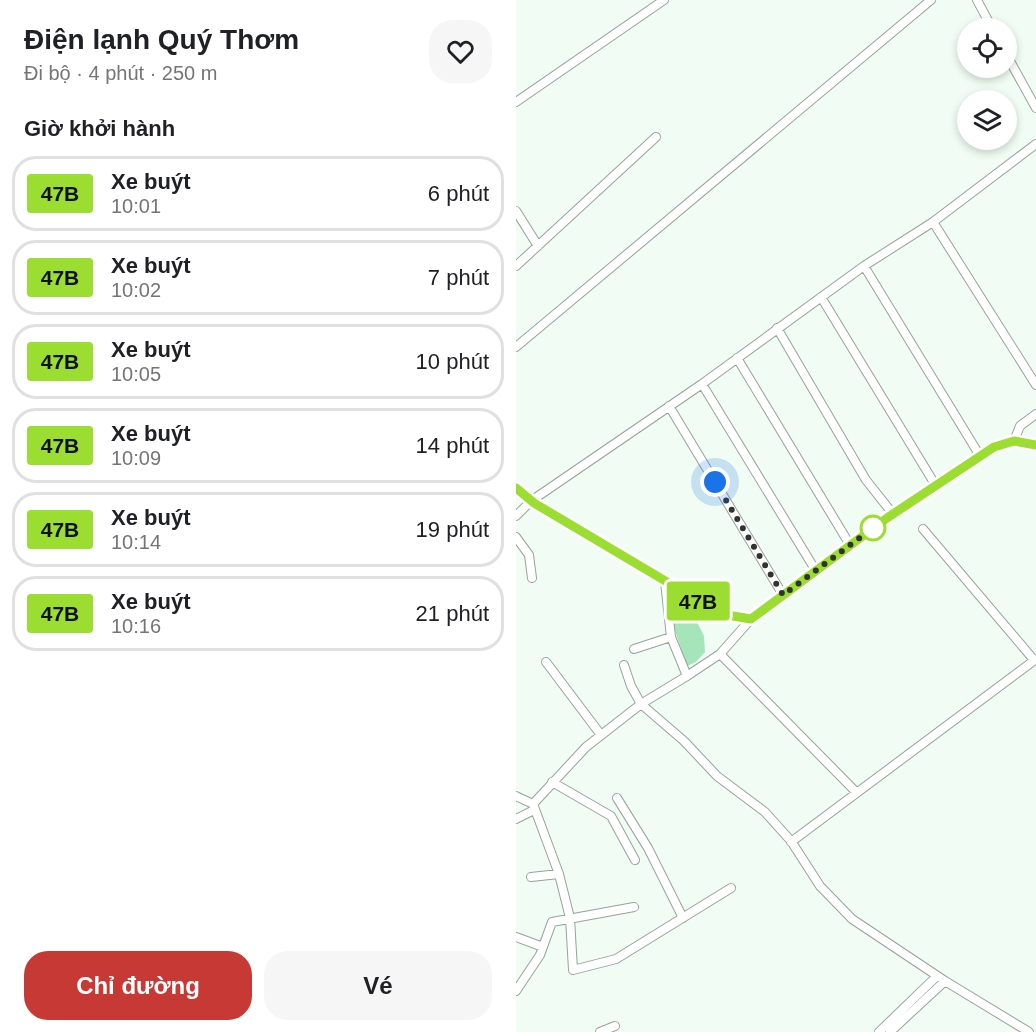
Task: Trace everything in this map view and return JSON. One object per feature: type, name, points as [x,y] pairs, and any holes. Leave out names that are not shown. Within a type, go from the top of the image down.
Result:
[{"type":"street","points":[[516,102],[664,0]]},
{"type":"street","points":[[516,347],[931,0]]},
{"type":"street","points":[[977,0],[987,18]]},
{"type":"street","points":[[1017,74],[1036,108]]},
{"type":"street","points":[[516,266],[656,137]]},
{"type":"street","points":[[516,516],[531,501],[702,384],[820,297],[933,222],[1036,144]]},
{"type":"street","points":[[516,211],[538,246]]},
{"type":"street","points":[[933,222],[1036,386]]},
{"type":"street","points":[[864,266],[980,456]]},
{"type":"street","points":[[820,297],[936,486]]},
{"type":"street","points":[[777,328],[866,480],[893,514]]},
{"type":"street","points":[[737,358],[850,546]]},
{"type":"street","points":[[702,384],[816,571]]},
{"type":"street","points":[[669,406],[783,595]]},
{"type":"street","points":[[1014,441],[1020,426],[1036,414]]},
{"type":"street","points":[[516,819],[533,807],[552,783],[601,735],[641,704],[720,654],[751,619],[893,514],[994,447],[1014,441],[1036,445]]},
{"type":"street","points":[[516,488],[531,501],[721,614],[751,619]]},
{"type":"street","points":[[791,842],[1035,660],[924,529]]},
{"type":"street","points":[[516,537],[529,555],[532,578]]},
{"type":"street","points":[[664,582],[671,637],[687,676]]},
{"type":"street","points":[[634,649],[671,637]]},
{"type":"street","points":[[720,654],[857,793]]},
{"type":"street","points":[[546,662],[601,735]]},
{"type":"street","points":[[624,665],[631,686],[641,704],[684,741],[717,776],[765,812],[791,842],[820,886],[852,919],[941,978],[1029,1032]]},
{"type":"street","points":[[552,783],[611,816],[635,860]]},
{"type":"street","points":[[516,796],[533,807],[559,874],[570,918],[573,970],[616,959],[730,888]]},
{"type":"street","points":[[617,798],[648,848],[683,918]]},
{"type":"street","points":[[531,877],[559,874]]},
{"type":"street","points":[[516,991],[543,947],[552,922],[634,907]]},
{"type":"street","points":[[516,937],[543,947]]},
{"type":"street","points":[[879,1032],[941,978]]},
{"type":"street","points":[[890,1032],[941,978]]},
{"type":"street","points":[[600,1032],[615,1026]]},
{"type":"shaded area","points":[[670,594],[688,604],[704,636],[705,652],[696,662],[687,666],[674,628]]},
{"type":"bus line","name":"47B","points":[[516,488],[534,503],[721,614],[751,619],[887,518],[994,447],[1014,441],[1036,445]]},
{"type":"route","points":[[715,482],[783,595],[873,528]]}]
